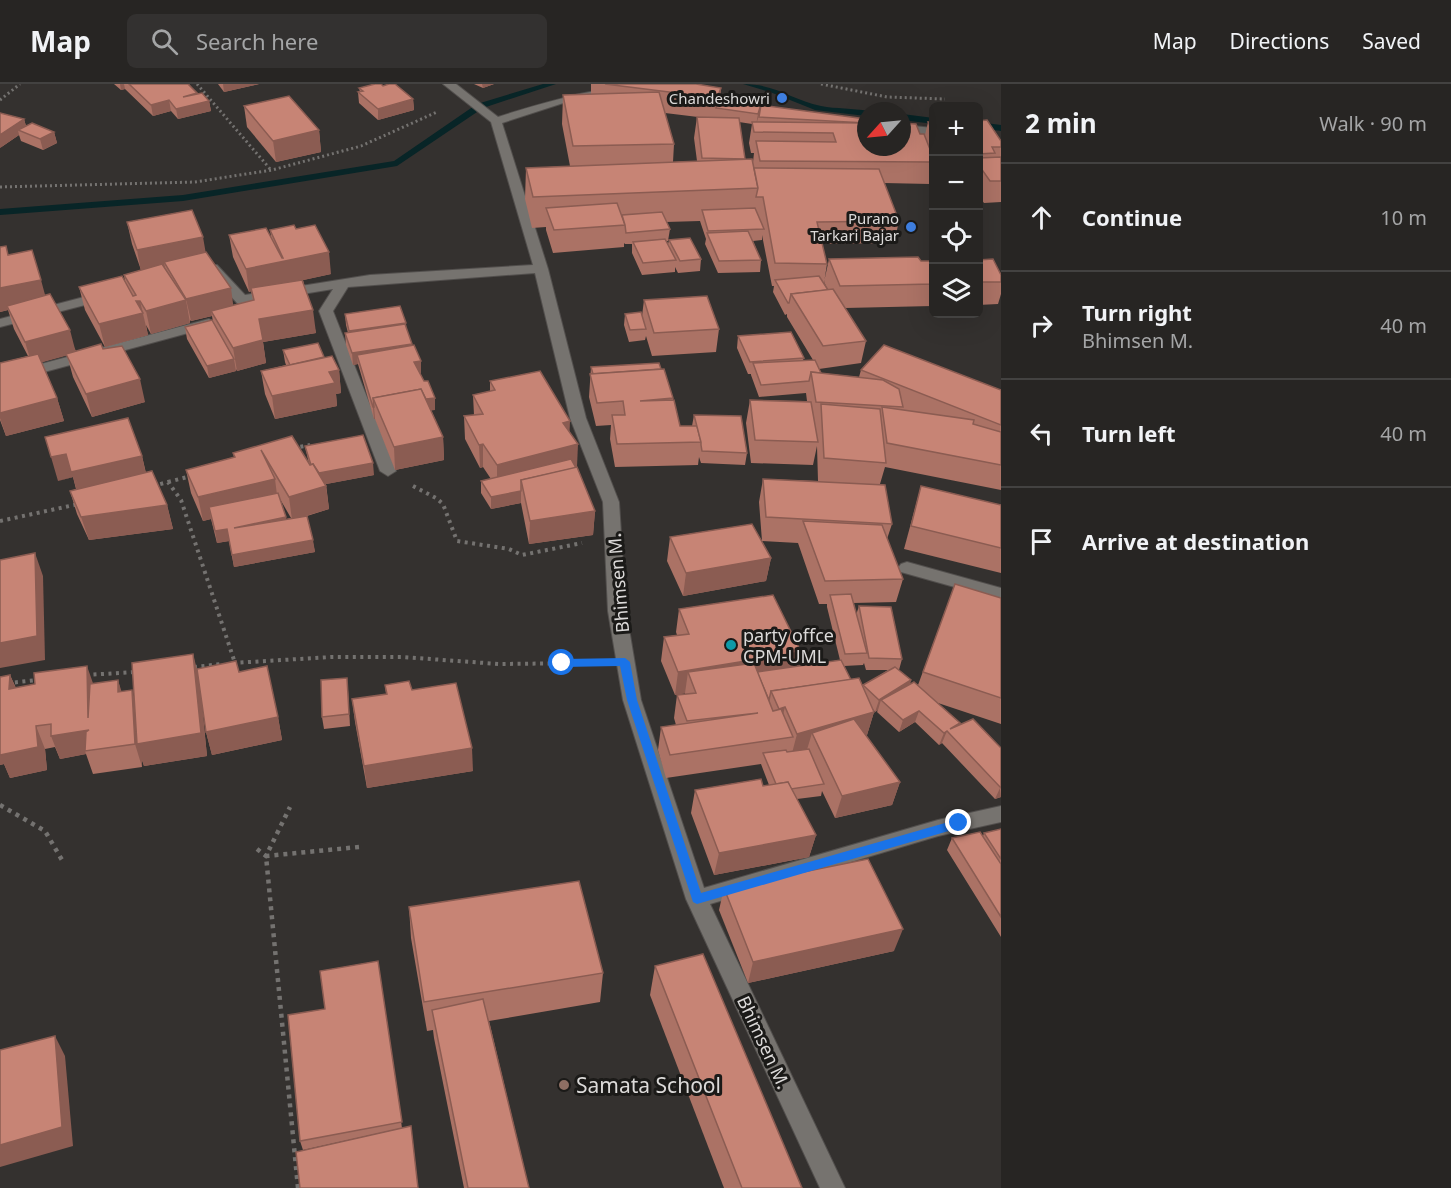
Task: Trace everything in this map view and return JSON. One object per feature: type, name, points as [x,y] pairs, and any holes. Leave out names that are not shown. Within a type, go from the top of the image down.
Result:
[{"type":"street","points":[[449,84],[496,121],[584,93],[628,89]]},
{"type":"street","name":"Bhimsen M.","points":[[496,121],[541,269],[579,418],[611,502],[617,611],[632,700],[697,899],[833,1188]]},
{"type":"street","points":[[911,130],[929,132]]},
{"type":"street","points":[[202,270],[213,268],[243,307],[370,279],[541,269]]},
{"type":"street","points":[[344,284],[326,310],[387,468]]},
{"type":"street","points":[[0,323],[123,291]]},
{"type":"street","points":[[0,380],[222,320]]},
{"type":"street","points":[[907,568],[1001,594]]},
{"type":"street","points":[[697,899],[938,828],[1001,814]]},
{"type":"path","points":[[0,100],[20,84]]},
{"type":"path","points":[[197,84],[272,170]]},
{"type":"path","points":[[821,84],[887,97],[945,99]]},
{"type":"path","points":[[0,188],[195,182],[272,170],[361,146],[469,98]]},
{"type":"path","points":[[290,449],[313,445]]},
{"type":"path","points":[[387,468],[420,492],[438,498],[446,509],[452,534],[457,541],[496,549],[514,549],[522,555],[576,543],[615,544]]},
{"type":"path","points":[[146,487],[201,473]]},
{"type":"path","points":[[168,482],[181,500],[235,663]]},
{"type":"path","points":[[0,521],[89,501]]},
{"type":"path","points":[[188,668],[332,657],[402,657],[498,664],[625,662]]},
{"type":"path","points":[[80,675],[144,672]]},
{"type":"path","points":[[0,684],[45,679]]},
{"type":"path","points":[[0,805],[44,828],[57,847],[62,860]]},
{"type":"path","points":[[290,807],[266,856],[297,1188]]},
{"type":"path","points":[[257,849],[266,856],[359,847]]},
{"type":"building","points":[[129,84],[188,84],[197,93],[183,97],[202,93],[209,101],[176,109],[169,100],[151,105]]},
{"type":"building","points":[[375,84],[383,86],[395,84],[413,99],[378,109],[358,92],[363,91],[359,88]]},
{"type":"building","points":[[605,84],[696,84],[721,88],[717,98]]},
{"type":"building","points":[[659,92],[674,144],[573,146],[563,95]]},
{"type":"building","points":[[289,96],[319,130],[273,141],[244,106]]},
{"type":"building","points":[[720,98],[761,104],[758,114],[716,108]]},
{"type":"building","points":[[761,105],[857,118],[857,122],[759,117]]},
{"type":"building","points":[[0,113],[24,119],[0,135]]},
{"type":"building","points":[[697,117],[739,118],[745,159],[702,158]]},
{"type":"building","points":[[983,120],[987,120],[1001,141],[1001,147],[992,147],[995,153],[983,154]]},
{"type":"building","points":[[752,122],[857,123],[857,156],[911,156],[911,124],[916,124],[920,134],[924,134],[929,147],[929,162],[760,161],[756,141],[836,142],[833,133],[754,132]]},
{"type":"building","points":[[32,123],[54,132],[40,139],[18,130]]},
{"type":"building","points":[[1001,157],[1001,181],[990,181],[983,171],[983,158]]},
{"type":"building","points":[[752,159],[758,188],[533,197],[526,168]]},
{"type":"building","points":[[754,168],[879,169],[899,221],[817,222],[827,264],[775,263],[763,197],[756,197],[758,188]]},
{"type":"building","points":[[617,203],[625,225],[554,230],[546,208]]},
{"type":"building","points":[[755,208],[764,229],[708,231],[702,210]]},
{"type":"building","points":[[192,210],[203,237],[137,250],[127,222]]},
{"type":"building","points":[[662,212],[670,229],[626,233],[622,215]]},
{"type":"building","points":[[294,225],[296,229],[315,225],[329,252],[246,269],[229,235],[266,228],[283,258],[270,230]]},
{"type":"building","points":[[748,231],[761,260],[719,261],[707,233]]},
{"type":"building","points":[[690,238],[701,259],[680,261],[669,240]]},
{"type":"building","points":[[665,239],[676,260],[643,263],[633,242]]},
{"type":"building","points":[[6,246],[8,255],[32,250],[41,280],[0,288],[0,247]]},
{"type":"building","points":[[206,252],[231,288],[186,299],[164,262]]},
{"type":"building","points":[[918,257],[921,261],[929,261],[929,284],[840,286],[829,259]]},
{"type":"building","points":[[993,259],[1001,275],[1001,282],[983,282],[983,260]]},
{"type":"building","points":[[162,264],[186,300],[146,311],[140,301],[136,301],[143,313],[99,324],[79,287],[122,276],[133,296],[136,295],[124,275]]},
{"type":"building","points":[[819,276],[828,290],[791,294],[789,303],[775,280]]},
{"type":"building","points":[[302,280],[313,310],[259,319],[263,340],[233,348],[211,311],[254,300],[251,288]]},
{"type":"building","points":[[833,289],[866,341],[823,346],[791,294]]},
{"type":"building","points":[[50,294],[70,330],[25,342],[7,306]]},
{"type":"building","points":[[707,296],[719,329],[654,333],[644,300]]},
{"type":"building","points":[[400,306],[406,323],[349,331],[345,314]]},
{"type":"building","points":[[641,312],[646,329],[630,330],[625,314]]},
{"type":"building","points":[[212,320],[234,359],[207,366],[185,327]]},
{"type":"building","points":[[405,324],[412,344],[352,353],[345,333]]},
{"type":"building","points":[[791,332],[804,358],[750,362],[738,336]]},
{"type":"building","points":[[318,343],[324,357],[290,365],[283,350]]},
{"type":"building","points":[[101,344],[103,349],[122,346],[140,379],[86,394],[66,354]]},
{"type":"building","points":[[414,345],[421,361],[414,362],[424,381],[428,381],[435,398],[426,399],[421,389],[373,398],[373,407],[357,355]]},
{"type":"building","points":[[884,345],[1001,390],[1001,425],[861,370]]},
{"type":"building","points":[[38,354],[57,398],[0,413],[0,363]]},
{"type":"building","points":[[332,356],[339,370],[329,372],[335,383],[272,396],[261,371]]},
{"type":"building","points":[[815,360],[821,373],[811,372],[809,381],[761,385],[753,363]]},
{"type":"building","points":[[659,363],[661,369],[593,374],[591,367]]},
{"type":"building","points":[[664,369],[673,398],[640,401],[674,400],[680,426],[697,426],[701,442],[617,444],[612,415],[625,415],[623,401],[597,403],[590,374]]},
{"type":"building","points":[[540,371],[570,421],[563,423],[578,444],[497,465],[483,444],[479,445],[464,416],[483,414],[473,395],[495,390],[490,381]]},
{"type":"building","points":[[811,372],[883,380],[899,389],[903,407],[816,402]]},
{"type":"building","points":[[421,389],[443,437],[394,447],[373,398]]},
{"type":"building","points":[[750,400],[811,402],[818,442],[755,440]]},
{"type":"building","points":[[821,404],[880,409],[886,463],[824,458]]},
{"type":"building","points":[[882,407],[974,420],[973,424],[1001,432],[1001,465],[887,443]]},
{"type":"building","points":[[694,415],[741,416],[747,453],[702,451]]},
{"type":"building","points":[[128,418],[142,456],[71,472],[66,454],[51,457],[45,437]]},
{"type":"building","points":[[363,435],[373,463],[319,473],[313,464],[311,465],[305,446]]},
{"type":"building","points":[[292,436],[326,486],[289,497],[261,450],[275,479],[198,497],[186,470],[235,457],[233,453]]},
{"type":"building","points":[[571,459],[576,468],[521,480],[521,491],[491,497],[481,481]]},
{"type":"building","points":[[577,467],[595,511],[530,521],[521,480]]},
{"type":"building","points":[[152,471],[167,505],[81,517],[70,491]]},
{"type":"building","points":[[763,479],[885,485],[892,524],[766,517]]},
{"type":"building","points":[[921,486],[1001,505],[1001,548],[911,526]]},
{"type":"building","points":[[278,493],[286,517],[234,528],[307,516],[313,540],[232,555],[227,529],[215,531],[209,507]]},
{"type":"building","points":[[803,521],[882,525],[903,579],[825,581]]},
{"type":"building","points":[[752,524],[771,558],[686,573],[670,537]]},
{"type":"building","points":[[35,553],[37,636],[0,643],[0,560]]},
{"type":"building","points":[[955,584],[1001,598],[1001,698],[923,672]]},
{"type":"building","points":[[851,594],[867,653],[845,654],[830,595]]},
{"type":"building","points":[[773,595],[801,652],[678,672],[664,637],[689,634],[679,609]]},
{"type":"building","points":[[859,606],[891,607],[902,659],[869,658]]},
{"type":"building","points":[[193,654],[201,733],[137,744],[132,663]]},
{"type":"building","points":[[841,660],[851,680],[771,691],[769,700],[757,672]]},
{"type":"building","points":[[236,661],[239,672],[267,666],[278,717],[206,732],[197,669]]},
{"type":"building","points":[[754,663],[773,711],[781,709],[793,737],[670,755],[661,727],[758,713],[687,721],[677,695],[696,693],[688,672]]},
{"type":"building","points":[[87,666],[88,718],[90,684],[118,680],[118,692],[132,690],[135,744],[85,751],[86,732],[89,730],[51,736],[51,724],[36,726],[38,747],[0,755],[0,677],[10,675],[9,689],[35,684],[34,673]]},
{"type":"building","points":[[895,667],[911,680],[879,700],[863,685]]},
{"type":"building","points":[[347,678],[349,714],[322,717],[321,680]]},
{"type":"building","points":[[859,678],[874,712],[797,734],[785,707],[779,709],[771,691]]},
{"type":"building","points":[[409,681],[412,690],[456,683],[472,748],[364,766],[352,699],[387,694],[385,685]]},
{"type":"building","points":[[914,682],[960,723],[950,729],[973,719],[1001,748],[1001,788],[947,731],[944,733],[919,711],[903,720],[881,700]]},
{"type":"building","points":[[854,719],[900,782],[842,796],[812,733]]},
{"type":"building","points":[[809,749],[824,784],[791,789],[788,782],[776,784],[763,753]]},
{"type":"building","points":[[761,779],[763,786],[788,782],[816,835],[719,853],[695,790]]},
{"type":"building","points":[[1001,829],[1001,859],[984,833]]},
{"type":"building","points":[[980,832],[1001,864],[1001,917],[952,838]]},
{"type":"building","points":[[868,859],[903,929],[753,962],[724,888]]},
{"type":"building","points":[[579,881],[603,973],[424,1002],[409,907]]},
{"type":"building","points":[[703,954],[802,1188],[742,1188],[655,966]]},
{"type":"building","points":[[378,961],[402,1122],[300,1141],[288,1015],[325,1009],[320,971]]},
{"type":"building","points":[[483,999],[529,1188],[468,1188],[432,1010]]},
{"type":"building","points":[[55,1036],[62,1127],[0,1145],[0,1050]]},
{"type":"building","points":[[411,1126],[418,1188],[300,1188],[296,1152]]},
{"type":"waterway","points":[[0,212],[183,198],[397,163],[480,106],[552,84]]},
{"type":"waterway","points":[[747,84],[773,90],[818,108],[857,112]]},
{"type":"waterway","points":[[911,118],[929,120]]},
{"type":"waterway","points":[[983,126],[1001,128]]},
{"type":"place","name":"Chandeshowri","points":[[782,98]]},
{"type":"place","name":"Purano Tarkari Bajar","points":[[911,227]]},
{"type":"place","name":"party offce CPM-UML","points":[[731,645]]},
{"type":"place","name":"Samata School","points":[[564,1085]]},
{"type":"route","points":[[562,663],[625,662],[632,700],[697,899],[959,823]]}]
